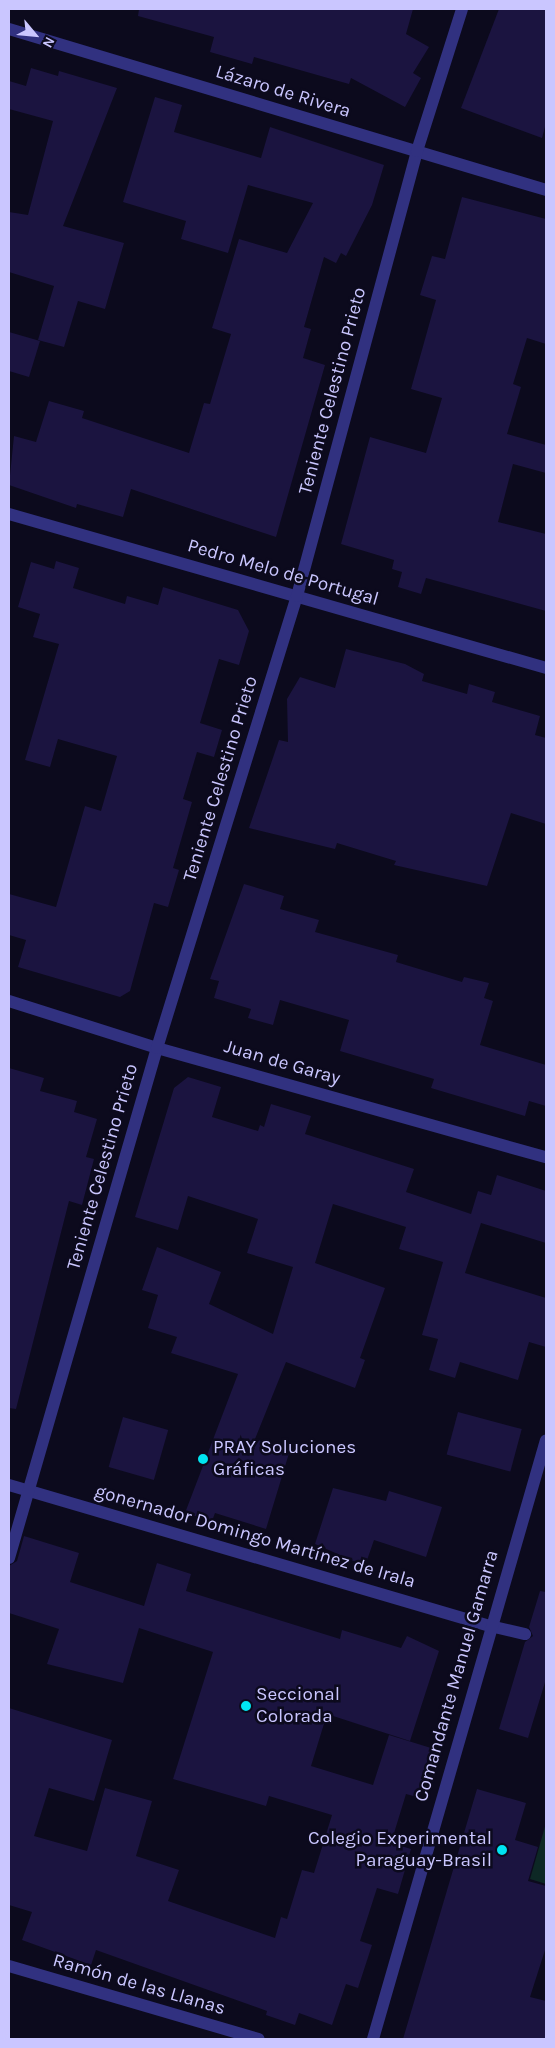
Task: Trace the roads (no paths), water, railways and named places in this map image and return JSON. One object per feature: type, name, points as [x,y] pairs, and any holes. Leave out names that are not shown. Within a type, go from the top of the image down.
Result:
[{"type":"street","name":"Teniente Celestino Prieto","points":[[9,1558],[157,1048],[297,596],[417,151],[462,9]]},
{"type":"street","name":"Lázaro de Rivera","points":[[9,29],[546,190]]},
{"type":"street","name":"Pedro Melo de Portugal","points":[[9,514],[546,668]]},
{"type":"street","name":"Juan de Garay","points":[[9,1001],[157,1048],[546,1157]]},
{"type":"street","name":"Comandante Manuel Gamarra","points":[[373,2039],[490,1626],[546,1440]]},
{"type":"street","name":"gonernador Domingo Martínez de Irala","points":[[9,1485],[490,1626],[525,1634]]},
{"type":"street","name":"Ramón de las Llanas","points":[[9,1966],[259,2039]]},
{"type":"place","name":"PRAY Soluciones Gráficas","points":[[203,1459]]},
{"type":"place","name":"Seccional Colorada","points":[[246,1706]]},
{"type":"place","name":"Colegio Experimental Paraguay-Brasil","points":[[502,1850]]}]
